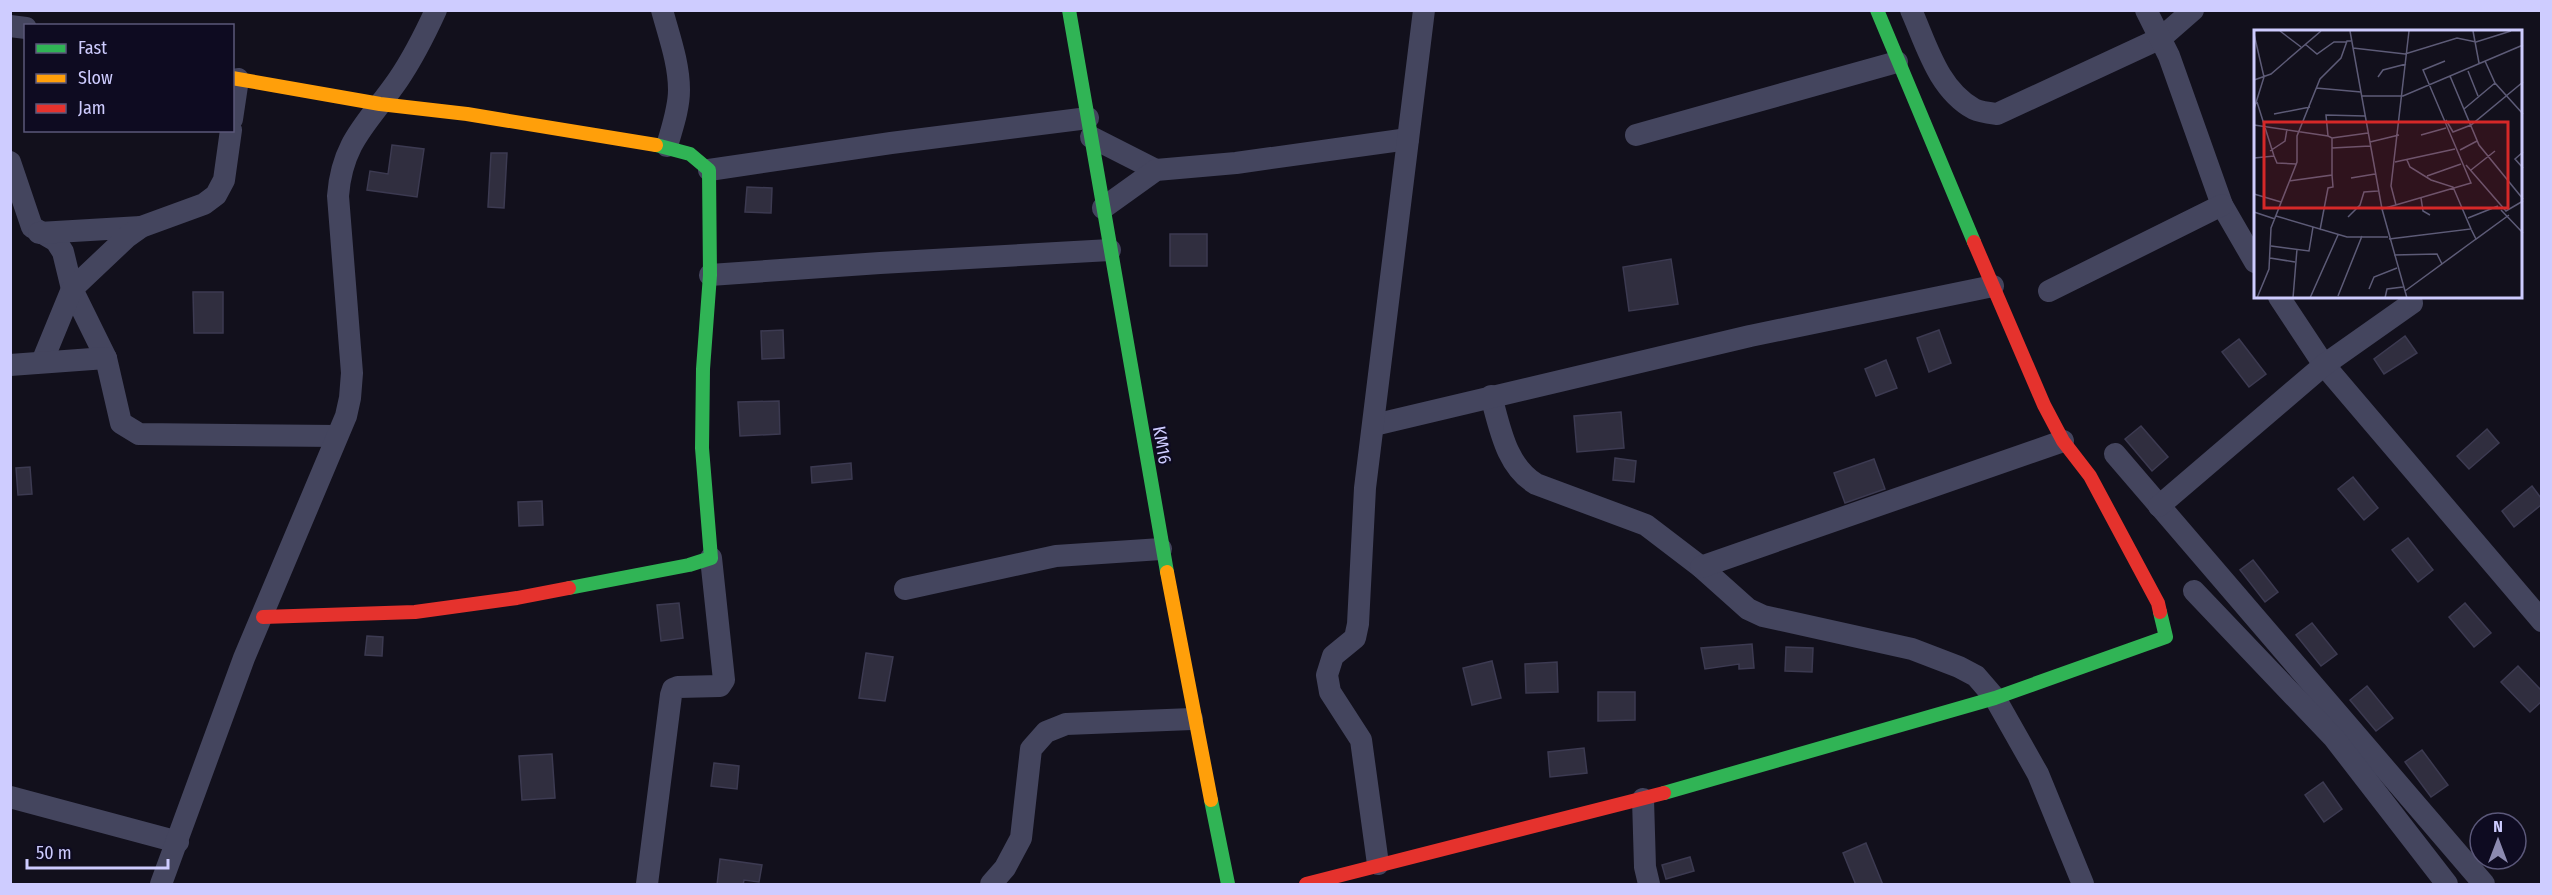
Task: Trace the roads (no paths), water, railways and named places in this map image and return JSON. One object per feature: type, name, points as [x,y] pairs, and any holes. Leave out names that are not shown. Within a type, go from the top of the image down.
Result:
[{"type":"street","points":[[161,885],[244,658],[346,416],[352,373],[338,196],[340,175],[349,147],[362,125],[399,78],[436,10]]},
{"type":"street","points":[[663,10],[676,65],[679,91],[677,111],[667,146]]},
{"type":"street","name":"KM16","points":[[1069,10],[1161,549],[1192,719],[1228,885]]},
{"type":"street","points":[[1378,864],[1361,740],[1330,692],[1327,675],[1334,656],[1354,638],[1358,624],[1365,488],[1424,10]]},
{"type":"street","points":[[1306,885],[1378,864],[1643,799],[1995,698],[2166,637],[2158,603],[2090,476],[2063,441],[2044,405],[1897,62],[1877,10]]},
{"type":"street","points":[[1911,10],[1940,77],[1959,98],[1976,110],[1997,114],[2161,38],[2193,10]]},
{"type":"street","points":[[2146,10],[2161,38],[2222,205],[2254,260]]},
{"type":"street","points":[[1636,135],[1897,62]]},
{"type":"street","points":[[235,79],[380,104],[467,114],[604,138],[667,146],[690,154],[709,170],[710,275],[703,369],[702,448],[724,680],[720,686],[678,687],[671,695],[647,885]]},
{"type":"street","points":[[709,170],[891,143],[1089,128],[1155,170]]},
{"type":"street","points":[[42,362],[72,289],[127,237],[141,227],[204,204],[216,195],[224,180],[231,132]]},
{"type":"street","points":[[1103,208],[1155,170],[1236,163],[1408,139]]},
{"type":"street","points":[[10,162],[32,226],[39,233],[56,242],[63,252],[72,289],[106,358],[122,423],[139,434],[337,436]]},
{"type":"street","points":[[2049,291],[2128,254],[2222,205]]},
{"type":"street","points":[[39,233],[141,227]]},
{"type":"street","points":[[710,275],[1110,250]]},
{"type":"street","points":[[1374,424],[1750,336],[1993,286]]},
{"type":"street","points":[[2280,298],[2324,364],[2541,621]]},
{"type":"street","points":[[2159,506],[2324,364],[2412,303]]},
{"type":"street","points":[[10,365],[106,358]]},
{"type":"street","points":[[1491,396],[1503,435],[1514,463],[1522,475],[1536,484],[1646,525],[1701,567],[1748,609],[1763,616],[1912,649],[1976,676],[1995,698],[2038,774],[2083,885]]},
{"type":"street","points":[[1701,567],[2063,441]]},
{"type":"street","points":[[2115,454],[2484,885]]},
{"type":"street","points":[[905,589],[1056,556],[1161,549]]},
{"type":"street","points":[[262,617],[416,612],[517,598],[689,565],[711,558]]},
{"type":"street","points":[[2194,591],[2334,738],[2444,884]]},
{"type":"street","points":[[992,885],[1005,868],[1021,838],[1031,749],[1046,732],[1066,724],[1192,719]]},
{"type":"street","points":[[10,797],[178,842]]},
{"type":"street","points":[[1643,799],[1645,867],[1649,885]]}]
